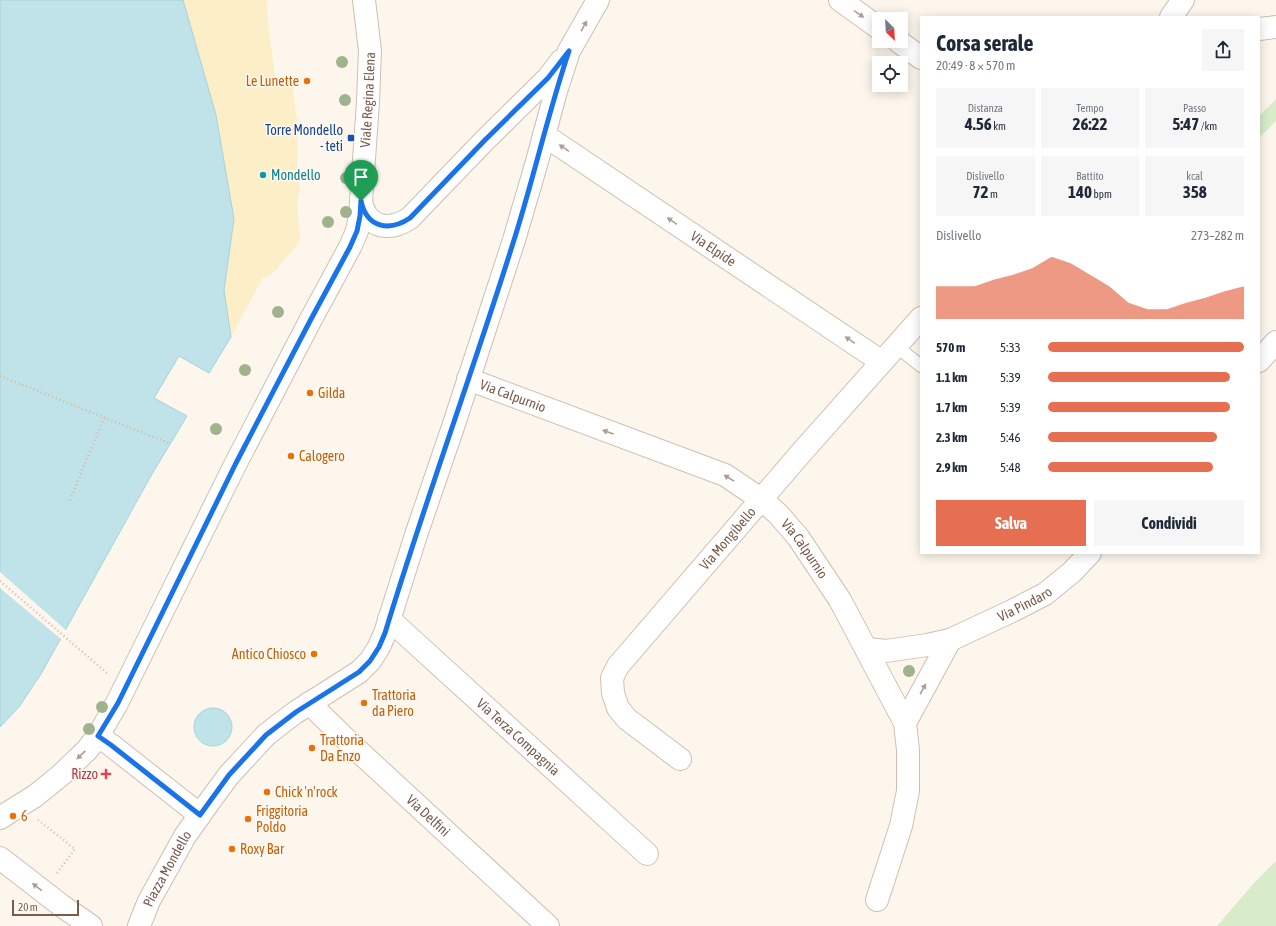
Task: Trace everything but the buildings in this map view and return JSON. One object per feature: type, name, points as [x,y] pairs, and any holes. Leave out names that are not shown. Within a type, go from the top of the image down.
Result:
[{"type":"street","name":"Viale Regina Elena","points":[[98,736],[118,703],[243,449],[350,247],[357,231],[360,216],[370,51],[364,0]]},
{"type":"street","points":[[361,201],[364,212],[370,220],[378,225],[387,227],[395,226],[410,218],[485,140],[548,78],[569,51],[598,0]]},
{"type":"street","points":[[840,0],[872,23]]},
{"type":"street","points":[[1172,16],[1182,0]]},
{"type":"street","points":[[1260,29],[1276,27]]},
{"type":"street","points":[[907,48],[920,57]]},
{"type":"street","name":"Piazza Mondello","points":[[139,926],[149,901],[186,836],[229,775],[266,735],[309,703],[359,672],[370,661],[379,647],[514,240],[556,91],[569,51]]},
{"type":"street","name":"Via Elpide","points":[[544,135],[882,362]]},
{"type":"street","name":"Via Mongibello","points":[[680,759],[626,719],[618,708],[612,693],[612,678],[618,666],[920,319]]},
{"type":"street","points":[[1260,360],[1276,342]]},
{"type":"street","name":"Via Calpurnio","points":[[468,379],[725,475],[762,500],[778,514],[798,537],[840,600],[867,649],[904,723],[908,750],[908,791],[901,826],[877,900]]},
{"type":"street","name":"Via Pindaro","points":[[867,649],[886,651],[950,640],[1045,594],[1072,572],[1089,554]]},
{"type":"street","name":"Via Terza Compagnia","points":[[389,619],[647,854]]},
{"type":"street","points":[[904,723],[950,640]]},
{"type":"street","name":"Via Delfini","points":[[309,703],[354,747],[548,926]]},
{"type":"street","points":[[0,818],[35,796],[61,775],[87,750],[98,736],[200,815]]},
{"type":"street","points":[[0,858],[64,919],[91,926]]},
{"type":"lane","points":[[896,346],[920,365]]},
{"type":"path","points":[[0,376],[171,444]]},
{"type":"path","points":[[70,500],[104,418]]},
{"type":"path","points":[[0,581],[111,676]]},
{"type":"path","points":[[36,818],[75,849],[56,874]]},
{"type":"green space","points":[[1276,99],[1276,121],[1260,137],[1260,115]]},
{"type":"green space","points":[[1276,861],[1276,926],[1217,926],[1254,883]]},
{"type":"sand","name":"Mondello","points":[[183,0],[267,0],[275,77],[291,78],[298,125],[297,161],[300,190],[297,201],[300,240],[275,271],[262,279],[231,337],[224,290],[234,219],[216,115]]},
{"type":"water","points":[[0,0],[183,0],[216,115],[234,219],[224,290],[231,337],[209,373],[179,356],[154,398],[187,416],[152,474],[41,674],[19,707],[0,727]]},
{"type":"water","points":[[209,708],[217,708],[224,711],[229,716],[232,727],[229,738],[224,743],[217,746],[209,746],[202,743],[197,738],[194,731],[194,723],[197,716],[202,711]]},
{"type":"pier","points":[[0,572],[67,631],[62,640],[0,588]]},
{"type":"place","name":"Le Lunette","points":[[307,81]]},
{"type":"place","name":"Torre Mondello - teti","points":[[351,138]]},
{"type":"place","name":"Mondello","points":[[263,175]]},
{"type":"place","name":"Gilda","points":[[310,393]]},
{"type":"place","name":"Calogero","points":[[291,456]]},
{"type":"place","name":"Antico Chiosco","points":[[314,654]]},
{"type":"place","name":"Trattoria da Piero","points":[[364,703]]},
{"type":"place","name":"Trattoria Da Enzo","points":[[312,748]]},
{"type":"place","name":"Rizzo","points":[[106,774]]},
{"type":"place","name":"Chick 'n'rock","points":[[267,792]]},
{"type":"place","name":"6","points":[[13,816]]},
{"type":"place","name":"Friggitoria Poldo","points":[[248,819]]},
{"type":"place","name":"Roxy Bar","points":[[232,849]]},
{"type":"route","points":[[569,51],[556,91],[514,240],[385,633],[379,647],[370,661],[359,672],[296,712],[266,735],[229,775],[200,815],[98,736],[118,703],[236,463],[350,247],[357,231],[361,201],[364,212],[370,220],[378,225],[387,227],[395,226],[410,218],[485,140],[548,78],[569,51]]}]
